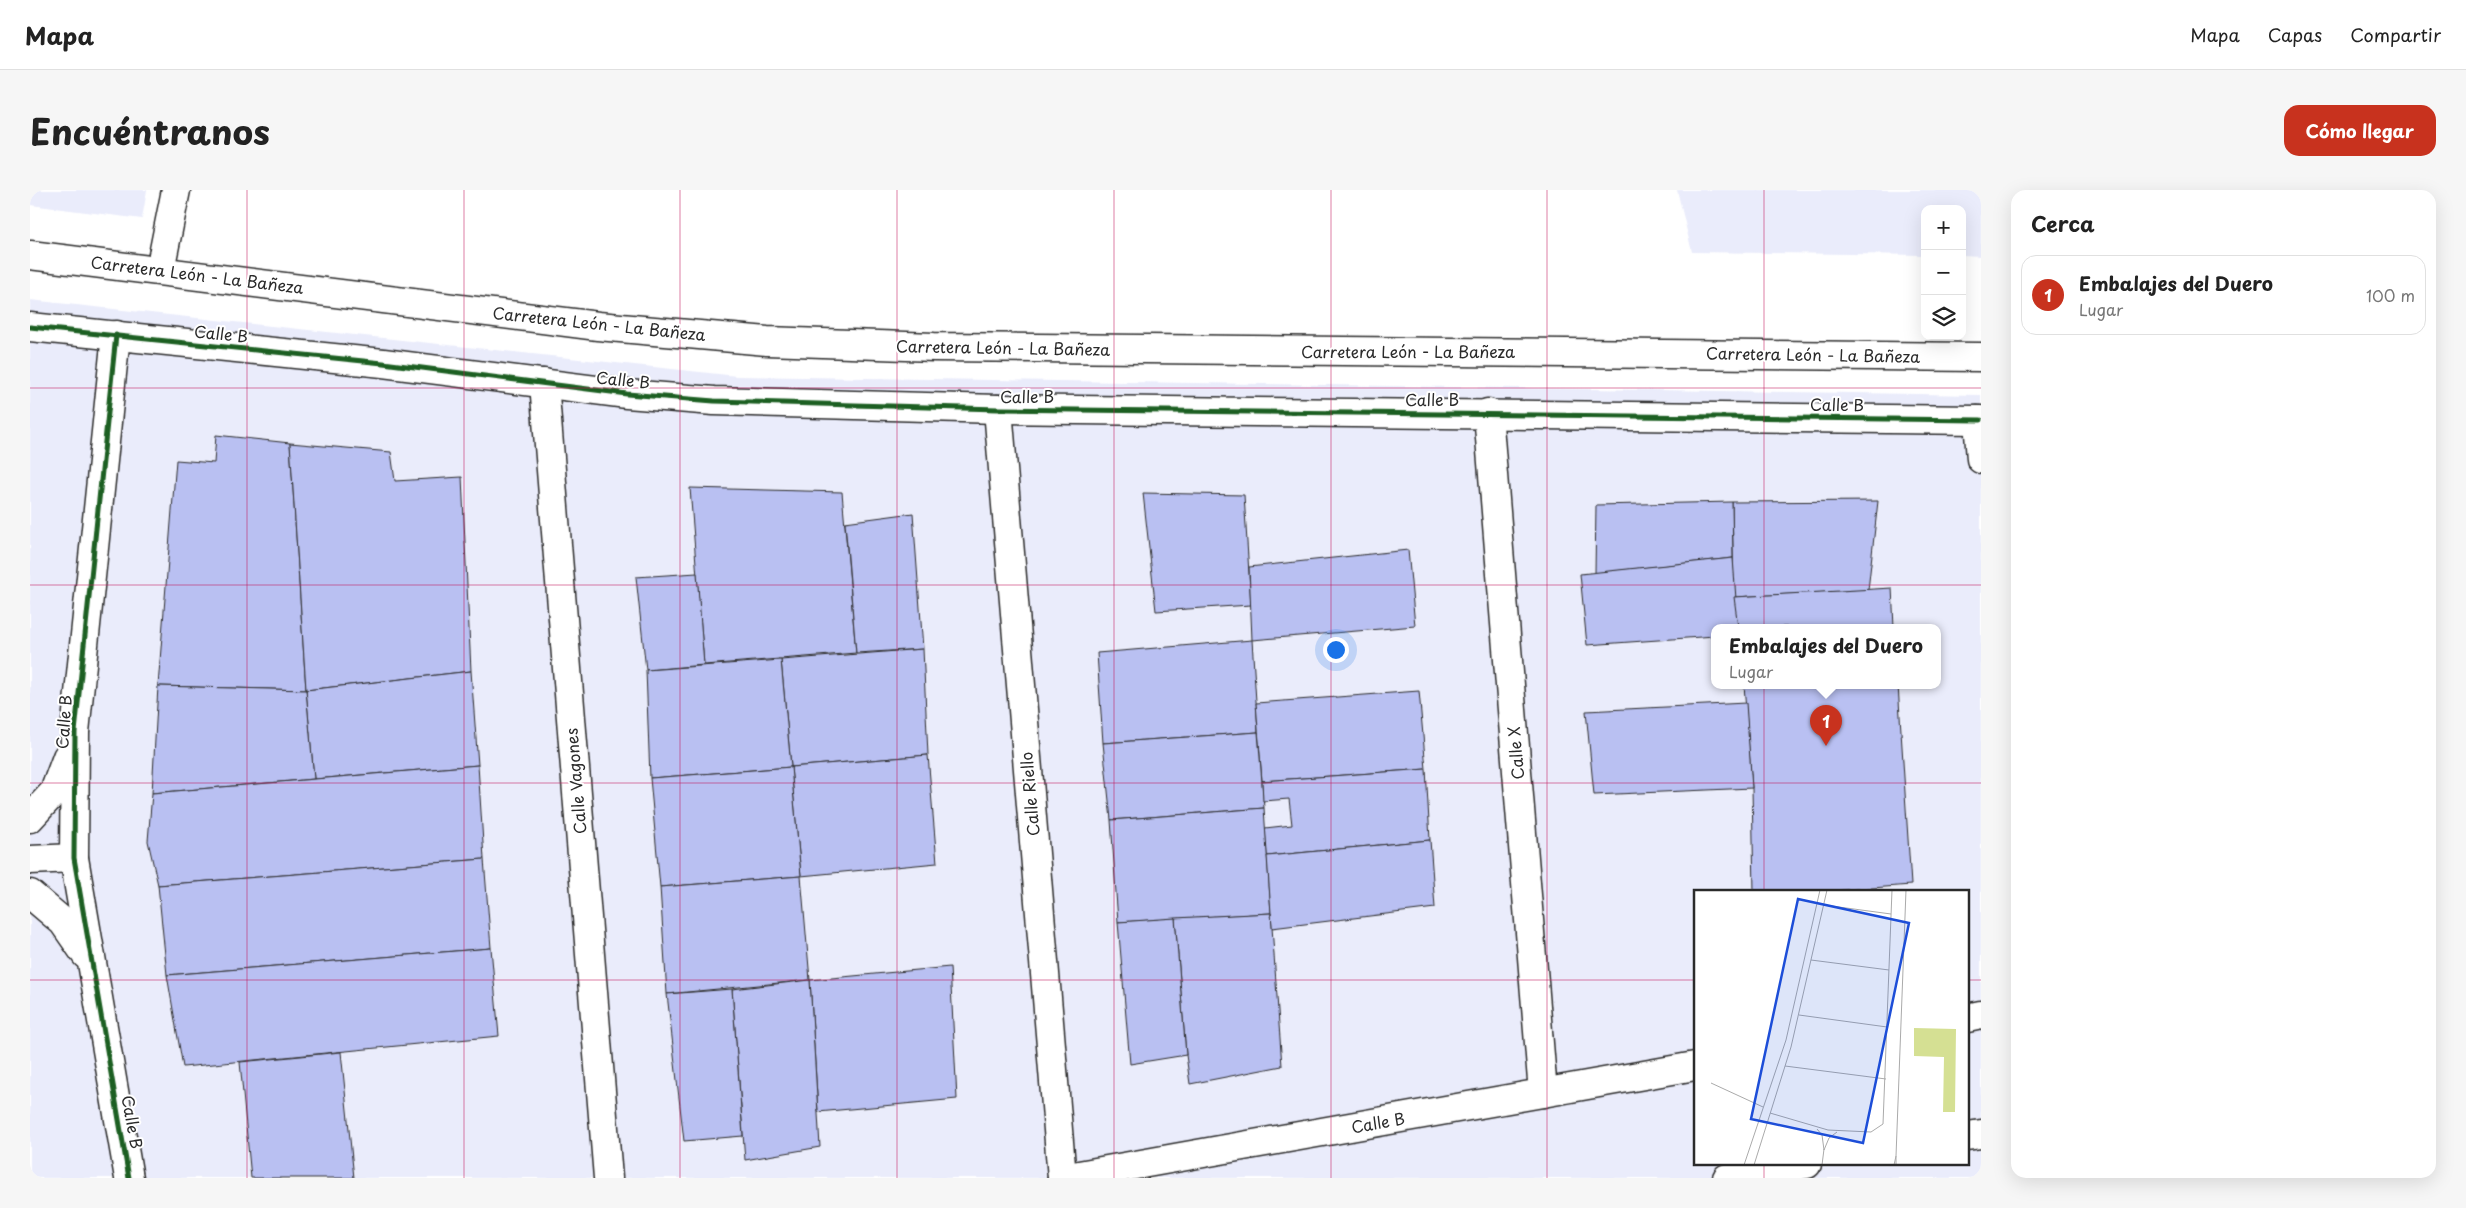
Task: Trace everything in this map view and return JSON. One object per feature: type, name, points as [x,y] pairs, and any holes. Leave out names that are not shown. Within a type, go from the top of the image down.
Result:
[{"type":"street","points":[[160,270],[176,190]]},
{"type":"street","name":"Carretera León - La Bañeza","points":[[30,255],[598,326],[767,341],[934,347],[1981,357]]},
{"type":"street","points":[[30,327],[116,335]]},
{"type":"street","name":"Calle B","points":[[129,1178],[74,858],[75,732],[116,335],[383,363],[544,384],[714,402],[998,410],[1488,413],[1980,420],[1981,459]]},
{"type":"street","name":"Calle Vagones","points":[[544,384],[608,1178]]},
{"type":"street","name":"Calle Riello","points":[[998,410],[1062,1178]]},
{"type":"street","name":"Calle X","points":[[1488,413],[1543,1093]]},
{"type":"street","points":[[30,818],[54,792],[63,773],[75,732]]},
{"type":"street","points":[[30,860],[74,858]]},
{"type":"street","points":[[30,894],[63,922],[91,965]]},
{"type":"street","points":[[1968,1018],[1981,1015]]},
{"type":"street","name":"Calle B","points":[[1062,1178],[1694,1066]]},
{"type":"street","points":[[1968,1136],[1981,1134]]},
{"type":"street","points":[[1727,1178],[1796,1166]]},
{"type":"shaded area","points":[[30,190],[147,190],[142,219],[30,205]]},
{"type":"shaded area","points":[[1677,190],[1981,190],[1981,256],[1966,255],[1966,205],[1921,205],[1921,255],[1692,252]]},
{"type":"shaded area","points":[[30,300],[737,376],[1981,395],[1981,1178],[30,1178]]},
{"type":"building","points":[[216,435],[290,443],[306,690],[158,686],[176,460],[214,463]]},
{"type":"building","points":[[290,443],[391,452],[395,481],[462,477],[471,671],[306,690]]},
{"type":"building","points":[[690,488],[842,492],[856,653],[704,665]]},
{"type":"building","points":[[1143,493],[1244,495],[1251,605],[1156,611]]},
{"type":"building","points":[[1878,501],[1868,590],[1734,597],[1732,502]]},
{"type":"building","points":[[1732,502],[1733,558],[1595,573],[1596,505]]},
{"type":"building","points":[[913,513],[923,649],[856,653],[845,522]]},
{"type":"building","points":[[1408,550],[1415,626],[1252,640],[1249,567]]},
{"type":"building","points":[[1733,558],[1738,624],[1711,624],[1711,636],[1587,645],[1580,574]]},
{"type":"building","points":[[697,573],[704,665],[646,670],[636,577]]},
{"type":"building","points":[[1892,588],[1894,624],[1738,624],[1734,597]]},
{"type":"building","points":[[1252,640],[1258,732],[1103,743],[1097,653]]},
{"type":"building","points":[[923,649],[928,755],[791,767],[781,660]]},
{"type":"building","points":[[781,660],[791,767],[650,778],[646,670]]},
{"type":"building","points":[[471,671],[478,765],[314,779],[306,690]]},
{"type":"building","points":[[158,686],[306,690],[314,779],[152,793]]},
{"type":"building","points":[[1744,689],[1898,689],[1911,885],[1846,890],[1754,890],[1752,788]]},
{"type":"building","points":[[1419,691],[1426,769],[1262,781],[1256,703]]},
{"type":"building","points":[[1746,703],[1752,788],[1594,795],[1586,711]]},
{"type":"building","points":[[1258,732],[1264,808],[1111,820],[1103,743]]},
{"type":"building","points":[[928,755],[937,863],[801,876],[791,767]]},
{"type":"building","points":[[478,765],[484,859],[158,885],[148,841],[152,793]]},
{"type":"building","points":[[791,767],[801,876],[660,887],[650,778]]},
{"type":"building","points":[[1426,769],[1430,840],[1267,856],[1265,828],[1292,825],[1289,799],[1263,801],[1262,781]]},
{"type":"building","points":[[1264,808],[1271,913],[1118,922],[1111,820]]},
{"type":"building","points":[[1430,840],[1435,908],[1272,928],[1267,856]]},
{"type":"building","points":[[484,859],[491,948],[167,975],[158,885]]},
{"type":"building","points":[[801,876],[810,980],[667,994],[660,887]]},
{"type":"building","points":[[1271,913],[1282,1066],[1190,1084],[1175,918]]},
{"type":"building","points":[[1175,918],[1186,1055],[1130,1064],[1118,922]]},
{"type":"building","points":[[491,948],[499,1036],[183,1067],[167,975]]},
{"type":"building","points":[[950,967],[957,1099],[818,1112],[810,980]]},
{"type":"building","points":[[810,980],[820,1147],[745,1160],[732,989]]},
{"type":"building","points":[[732,989],[743,1136],[684,1141],[667,994]]},
{"type":"building","points":[[341,1052],[354,1178],[251,1178],[240,1062]]},
{"type":"cycle path","points":[[30,327],[383,363],[627,394],[714,401],[998,409],[1981,420]]},
{"type":"cycle path","points":[[116,335],[75,732],[74,858],[129,1178]]},
{"type":"place","name":"Embalajes del Duero","points":[[1826,746]]}]
